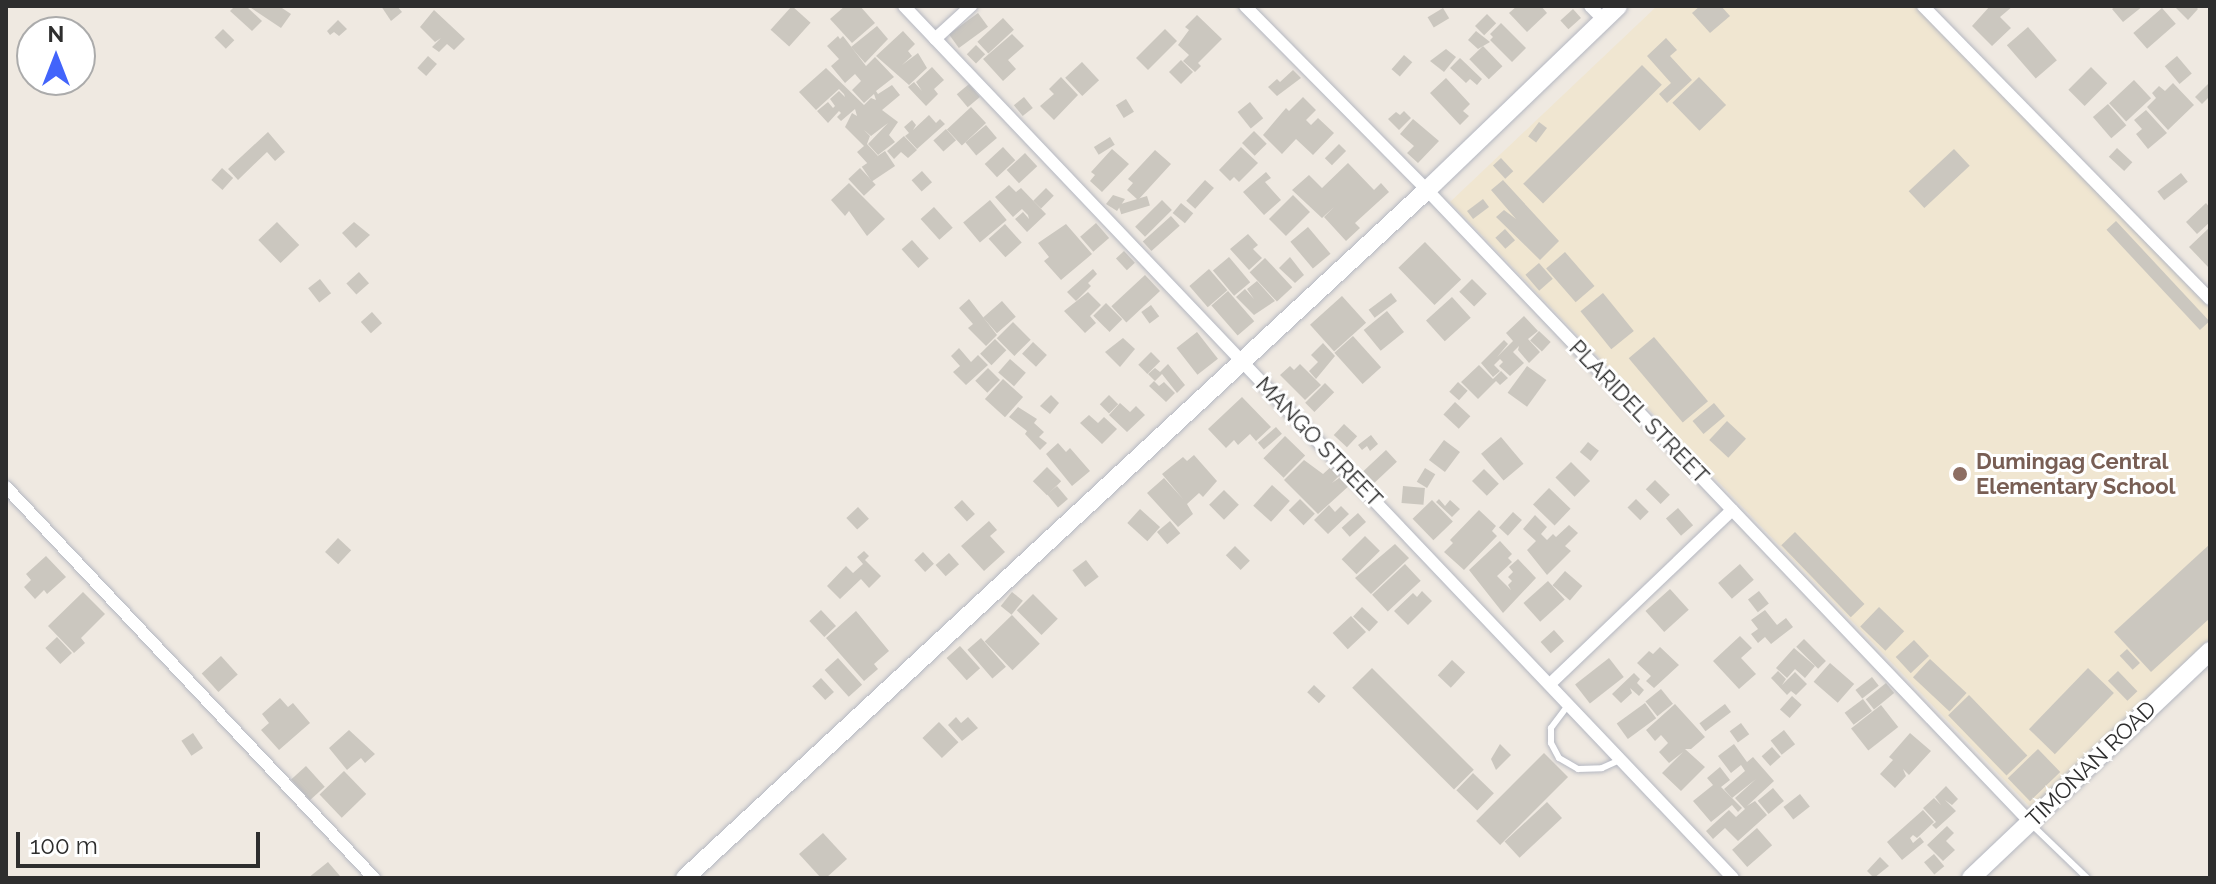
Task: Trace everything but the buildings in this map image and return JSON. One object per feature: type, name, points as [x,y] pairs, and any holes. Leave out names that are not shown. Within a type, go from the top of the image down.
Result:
[{"type":"main road","points":[[685,878],[1427,190],[1618,6]]},
{"type":"main road","name":"TIMONAN ROAD","points":[[1971,878],[2210,651]]},
{"type":"street","name":"MANGO STREET","points":[[904,6],[1733,878]]},
{"type":"street","points":[[935,39],[971,6]]},
{"type":"street","name":"PLARIDEL STREET","points":[[1245,6],[1427,190],[2030,822]]},
{"type":"street","points":[[1590,6],[1604,20]]},
{"type":"street","points":[[1923,6],[2210,299]]},
{"type":"street","points":[[6,487],[374,878]]},
{"type":"street","points":[[1550,684],[1732,510]]},
{"type":"lane","points":[[1569,704],[1551,728],[1551,743],[1559,758],[1578,769],[1602,768],[1621,760]]},
{"type":"lane","points":[[2030,822],[2087,878]]},
{"type":"shaded area","name":"Dumingag Central Elementary School","points":[[1657,6],[1918,6],[2210,309],[2210,638],[2033,810],[1450,202]]},
{"type":"place","name":"Dumingag Central Elementary School","points":[[1960,474]]}]
